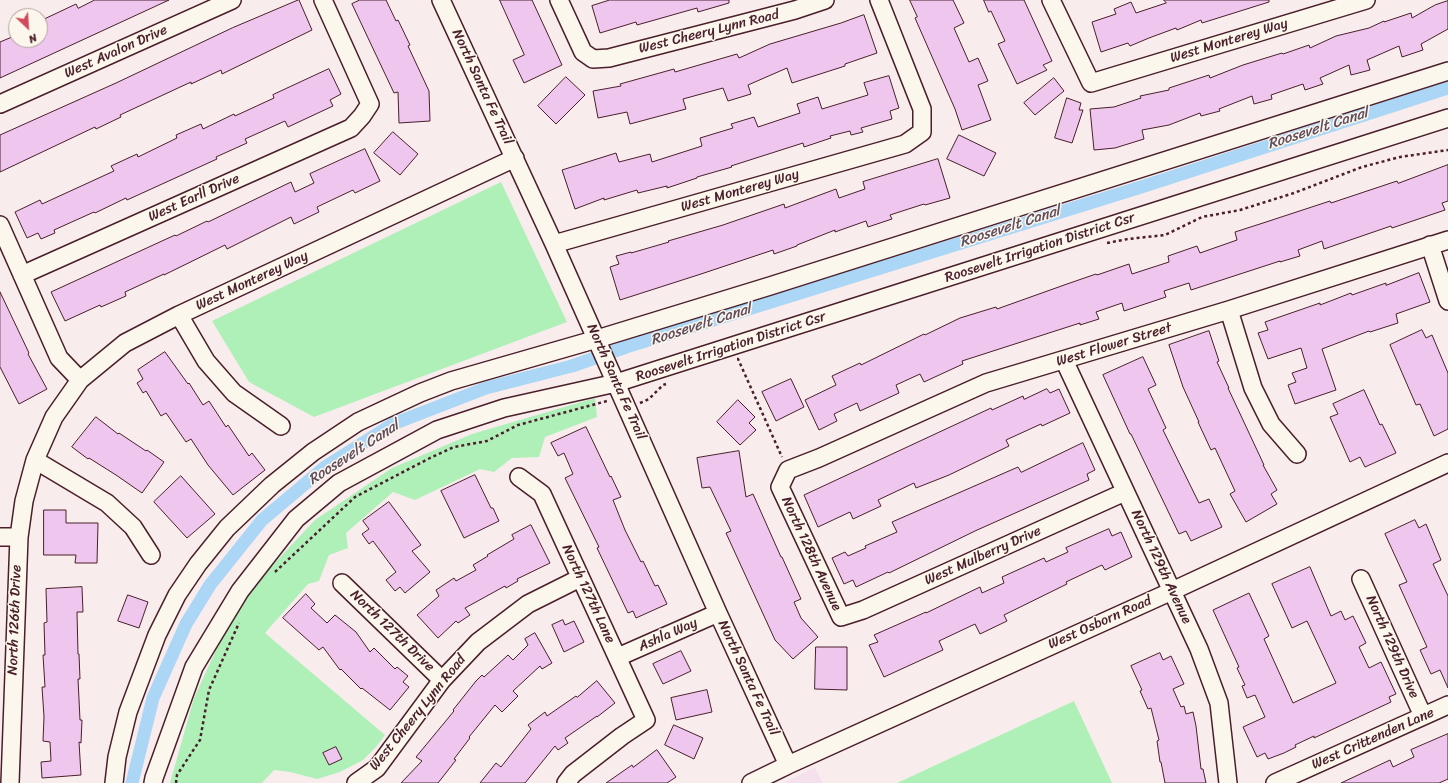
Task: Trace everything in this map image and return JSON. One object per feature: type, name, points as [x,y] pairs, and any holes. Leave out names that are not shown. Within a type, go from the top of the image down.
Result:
[{"type":"street","name":"West Avalon Drive","points":[[0,104],[232,0]]},
{"type":"street","name":"West Earll Drive","points":[[22,274],[351,128],[370,104],[324,0]]},
{"type":"street","name":"North Santa Fe Trail","points":[[441,0],[515,158],[718,613],[788,765]]},
{"type":"street","name":"West Cheery Lynn Road","points":[[559,0],[583,52],[593,59],[616,56],[795,10],[825,0]]},
{"type":"street","name":"West Monterey Way","points":[[554,244],[905,144],[922,132],[922,109],[879,0]]},
{"type":"street","name":"West Monterey Way","points":[[1051,0],[1091,83],[1366,0]]},
{"type":"street","points":[[114,783],[117,757],[128,712],[157,635],[178,595],[198,564],[227,528],[272,485],[313,452],[358,422],[420,393],[451,381],[598,342],[762,288],[1448,71]]},
{"type":"street","name":"Roosevelt Irrigation District Csr","points":[[153,783],[194,667],[240,591],[296,518],[339,483],[437,430],[504,408],[620,391],[1448,118]]},
{"type":"street","name":"West Monterey Way","points":[[36,460],[54,417],[80,380],[125,343],[179,315],[515,158]]},
{"type":"street","points":[[0,225],[59,358],[80,380]]},
{"type":"street","name":"West Flower Street","points":[[788,470],[986,383],[1229,310],[1448,240]]},
{"type":"street","points":[[1430,245],[1448,301]]},
{"type":"street","points":[[1229,310],[1253,388],[1272,424],[1297,454]]},
{"type":"street","points":[[179,315],[206,361],[234,393],[281,426]]},
{"type":"street","name":"North 129th Avenue","points":[[1064,360],[1199,649],[1219,703],[1228,783]]},
{"type":"street","points":[[36,460],[107,503],[133,527],[151,555]]},
{"type":"street","name":"North 126th Drive","points":[[10,783],[6,697],[19,537],[24,501],[36,460]]},
{"type":"street","name":"West Osborn Road","points":[[751,783],[1448,463]]},
{"type":"street","name":"North 128th Avenue","points":[[788,470],[780,487],[840,617]]},
{"type":"street","name":"North 127th Lane","points":[[519,477],[542,494],[646,720],[622,736],[573,774],[566,783]]},
{"type":"street","name":"West Mulberry Drive","points":[[840,617],[863,610],[1125,492]]},
{"type":"street","points":[[0,537],[19,537]]},
{"type":"street","name":"West Cheery Lynn Road","points":[[356,783],[377,768],[442,680],[478,642],[528,604],[580,578]]},
{"type":"street","name":"North 129th Drive","points":[[1360,579],[1423,716]]},
{"type":"street","name":"North 127th Drive","points":[[342,583],[442,680]]},
{"type":"street","name":"Ashla Way","points":[[618,657],[718,613]]},
{"type":"street","name":"West Crittenden Lane","points":[[1275,783],[1448,705]]},
{"type":"path","points":[[1100,245],[1128,239],[1165,235],[1202,218],[1240,210],[1294,194],[1362,167],[1400,157],[1448,150]]},
{"type":"path","points":[[730,361],[745,356]]},
{"type":"path","points":[[738,359],[788,470]]},
{"type":"path","points":[[271,576],[355,497],[430,458],[454,447],[487,441],[518,425],[588,407],[620,391],[649,399],[663,385],[671,382]]},
{"type":"path","points":[[176,783],[177,775],[200,740],[210,690],[242,619]]},
{"type":"shaded area","points":[[815,768],[823,783],[784,783],[811,769]]},
{"type":"green space","points":[[501,182],[567,322],[314,417],[249,382],[212,321]]},
{"type":"green space","points":[[595,398],[597,417],[545,437],[539,457],[512,458],[494,472],[480,469],[415,500],[393,492],[346,533],[348,548],[329,555],[319,581],[308,584],[265,633],[385,735],[363,760],[340,772],[317,779],[290,772],[274,770],[262,783],[170,783],[194,698],[238,602],[315,520],[392,468],[472,434]]},
{"type":"green space","points":[[1074,701],[1112,783],[897,783]]},
{"type":"building","points":[[95,0],[169,0],[0,78],[0,42],[8,39],[8,48],[48,48],[48,17],[76,4],[78,8]]},
{"type":"building","points":[[299,0],[312,30],[222,74],[221,70],[191,84],[191,82],[120,115],[121,117],[96,129],[95,127],[0,172],[0,135],[116,83],[232,28]]},
{"type":"building","points":[[360,0],[386,0],[396,21],[398,20],[410,45],[408,46],[429,91],[430,121],[399,123],[398,92],[394,93],[352,4]]},
{"type":"building","points":[[500,0],[532,0],[562,65],[524,83],[513,60],[524,55]]},
{"type":"building","points":[[610,0],[729,0],[729,3],[698,12],[697,8],[637,25],[636,22],[600,33],[592,6]]},
{"type":"building","points":[[910,0],[953,0],[964,23],[954,28],[969,62],[978,58],[988,81],[978,85],[991,120],[962,130],[955,109],[915,18],[917,17]]},
{"type":"building","points":[[984,0],[1024,0],[1052,61],[1043,65],[1047,70],[1017,84],[998,44],[1005,41],[991,11],[989,12]]},
{"type":"building","points":[[1164,0],[1269,0],[1269,2],[1202,23],[1201,20],[1130,46],[1128,43],[1101,52],[1092,22],[1116,14],[1114,9],[1131,2],[1136,13],[1166,3]]},
{"type":"building","points":[[1448,1],[1448,29],[1421,44],[1423,50],[1402,57],[1399,46],[1367,60],[1370,70],[1351,75],[1349,65],[1320,78],[1323,84],[1305,90],[1303,84],[1271,95],[1272,99],[1254,104],[1252,96],[1219,109],[1220,111],[1201,116],[1200,113],[1169,125],[1142,130],[1144,139],[1115,148],[1094,150],[1090,109],[1114,107],[1141,98],[1140,96],[1169,90],[1169,88],[1209,75],[1210,78],[1243,65],[1282,53],[1283,54],[1309,45],[1310,48],[1336,36],[1369,28],[1384,21],[1411,13],[1412,18],[1435,5]]},
{"type":"building","points":[[864,15],[877,53],[845,64],[845,66],[792,83],[787,68],[748,85],[751,94],[728,101],[723,88],[683,99],[686,109],[630,124],[627,112],[598,118],[593,91],[621,86],[620,84],[674,69],[675,72],[737,54],[739,58],[770,44]]},
{"type":"building","points":[[329,69],[341,94],[330,100],[333,106],[288,127],[285,121],[245,139],[247,143],[216,157],[217,159],[127,200],[126,198],[54,230],[55,233],[41,239],[38,233],[27,238],[15,212],[40,200],[42,204],[114,171],[111,166],[137,154],[138,157],[177,138],[176,135],[201,124],[203,129],[234,114],[235,116],[274,98],[273,95]]},
{"type":"building","points":[[889,76],[899,108],[890,111],[892,119],[861,128],[863,132],[851,135],[850,131],[830,136],[831,138],[804,147],[803,143],[667,188],[667,186],[638,193],[637,190],[604,200],[604,198],[575,209],[562,170],[616,153],[619,162],[650,154],[652,162],[702,146],[700,138],[733,128],[731,124],[754,117],[758,127],[800,113],[797,104],[818,97],[822,109],[868,95],[864,83]]},
{"type":"building","points":[[566,77],[585,95],[556,124],[538,106]]},
{"type":"building","points":[[1054,78],[1064,91],[1035,115],[1024,103]]},
{"type":"building","points":[[1067,98],[1081,103],[1079,110],[1083,110],[1072,143],[1055,138]]},
{"type":"building","points":[[393,132],[418,154],[400,175],[374,153]]},
{"type":"building","points":[[959,135],[996,153],[984,176],[947,159]]},
{"type":"building","points":[[365,149],[380,181],[355,193],[353,190],[317,207],[319,212],[294,224],[291,217],[227,249],[225,245],[164,275],[125,292],[126,296],[101,307],[100,305],[65,321],[51,292],[175,235],[176,236],[207,221],[208,222],[291,182],[295,192],[314,183],[310,174]]},
{"type":"building","points":[[938,159],[950,198],[924,204],[890,215],[892,219],[868,227],[866,221],[835,232],[835,230],[774,254],[773,250],[620,300],[610,267],[619,264],[616,256],[669,242],[668,241],[723,225],[784,204],[785,208],[836,189],[839,198],[865,189],[863,182]]},
{"type":"building","points":[[1448,165],[1448,201],[1442,203],[1445,210],[1392,228],[1391,226],[1324,249],[1322,241],[1298,250],[1300,256],[1191,290],[1189,283],[1164,291],[1166,297],[1124,311],[1122,303],[1096,312],[1099,319],[1080,325],[1080,323],[962,361],[963,364],[924,382],[920,374],[896,385],[899,393],[860,411],[857,403],[834,414],[837,421],[819,430],[805,400],[836,385],[832,376],[860,363],[861,365],[960,318],[996,307],[997,309],[1129,264],[1132,274],[1169,262],[1168,256],[1197,246],[1200,253],[1237,240],[1235,232],[1330,201],[1331,203],[1397,181],[1398,183]]},
{"type":"building","points":[[1419,273],[1430,302],[1396,314],[1398,323],[1370,332],[1369,331],[1322,349],[1336,390],[1295,404],[1288,385],[1296,382],[1292,373],[1307,368],[1301,348],[1268,359],[1258,333],[1268,330],[1265,322],[1320,303],[1320,305],[1351,293],[1352,295],[1386,283],[1386,285]]},
{"type":"building","points":[[0,292],[29,353],[28,354],[47,389],[19,404],[0,367]]},
{"type":"building","points":[[1422,330],[1426,338],[1432,335],[1448,373],[1448,429],[1434,436],[1420,404],[1416,405],[1390,345]]},
{"type":"building","points":[[1209,331],[1219,361],[1217,362],[1228,388],[1263,465],[1277,490],[1271,494],[1277,504],[1246,522],[1230,494],[1235,491],[1215,448],[1211,450],[1198,422],[1183,387],[1169,345]]},
{"type":"building","points":[[165,352],[188,384],[189,383],[203,405],[209,401],[226,427],[228,425],[249,456],[252,453],[265,470],[233,495],[208,465],[191,439],[186,442],[166,413],[161,416],[146,391],[143,393],[137,383],[143,379],[138,370]]},
{"type":"building","points":[[1143,357],[1156,385],[1148,389],[1166,428],[1163,430],[1199,503],[1209,499],[1222,527],[1191,541],[1186,531],[1179,534],[1103,375]]},
{"type":"building","points":[[791,379],[804,407],[776,421],[762,392]]},
{"type":"building","points":[[1047,389],[1050,393],[1059,389],[1070,413],[1006,440],[1009,446],[949,475],[916,488],[914,483],[878,500],[881,506],[853,519],[850,512],[818,527],[804,495],[991,408],[992,410],[1023,396],[1024,399]]},
{"type":"building","points":[[1364,390],[1380,425],[1382,424],[1396,453],[1365,467],[1360,457],[1350,462],[1330,417],[1338,414],[1333,404]]},
{"type":"building","points":[[738,400],[755,417],[749,423],[756,430],[740,445],[717,422]]},
{"type":"building","points":[[96,417],[118,434],[119,433],[146,451],[147,450],[164,462],[142,493],[89,458],[88,459],[72,447]]},
{"type":"building","points":[[586,427],[621,497],[613,500],[625,530],[641,562],[643,561],[655,586],[658,585],[667,604],[636,618],[633,611],[628,613],[597,548],[599,547],[565,478],[573,474],[564,453],[558,456],[551,443]]},
{"type":"building","points":[[1083,443],[1095,470],[1087,474],[1089,480],[975,531],[889,573],[888,572],[856,587],[853,580],[844,584],[832,558],[845,552],[848,556],[866,548],[865,546],[897,532],[892,522],[1018,467],[1021,472]]},
{"type":"building","points":[[739,451],[746,497],[753,494],[801,599],[794,602],[801,618],[818,637],[793,659],[775,640],[726,533],[731,531],[710,487],[702,488],[697,458]]},
{"type":"building","points":[[475,475],[499,521],[464,538],[441,491]]},
{"type":"building","points":[[181,476],[215,514],[187,538],[154,502]]},
{"type":"building","points":[[389,502],[421,545],[412,551],[430,572],[405,593],[400,587],[395,591],[386,580],[396,572],[373,541],[369,544],[362,534],[369,529],[363,521]]},
{"type":"building","points":[[44,510],[66,510],[66,523],[98,523],[97,563],[75,563],[76,555],[44,555]]},
{"type":"building","points":[[1415,520],[1419,528],[1426,524],[1441,560],[1433,564],[1448,596],[1448,688],[1440,670],[1431,674],[1420,650],[1427,647],[1399,585],[1407,582],[1385,534]]},
{"type":"building","points":[[531,525],[550,563],[517,579],[518,581],[506,588],[505,586],[465,608],[470,615],[458,623],[456,621],[438,638],[417,615],[439,596],[436,590],[454,578],[456,581],[476,570],[473,565],[514,539],[512,535]]},
{"type":"building","points":[[1109,529],[1112,536],[1121,532],[1132,557],[1105,570],[1102,565],[1066,582],[1067,584],[1004,615],[1007,621],[980,634],[975,624],[939,641],[943,650],[884,677],[869,645],[878,642],[874,635],[926,613],[980,587],[982,593],[1004,583],[1002,577],[1044,558],[1046,562],[1068,552],[1066,548]]},
{"type":"building","points":[[1310,567],[1331,616],[1341,611],[1345,620],[1353,616],[1366,643],[1359,647],[1369,668],[1381,662],[1396,694],[1389,697],[1391,702],[1314,738],[1314,736],[1295,745],[1296,747],[1284,753],[1268,759],[1265,753],[1257,757],[1243,727],[1265,717],[1255,695],[1247,698],[1242,686],[1245,685],[1237,668],[1239,667],[1213,610],[1249,593],[1269,636],[1264,639],[1293,703],[1336,683],[1307,621],[1292,628],[1272,584]]},
{"type":"building","points":[[82,587],[83,612],[77,612],[80,679],[78,679],[80,720],[82,720],[81,743],[79,742],[81,775],[42,778],[41,762],[51,761],[50,742],[43,741],[44,717],[42,687],[45,687],[43,655],[45,655],[44,623],[47,622],[46,589]]},
{"type":"building","points":[[306,594],[315,604],[311,608],[327,623],[335,615],[356,632],[370,652],[374,648],[395,669],[397,667],[408,676],[403,682],[409,687],[390,710],[362,688],[361,689],[341,669],[340,670],[323,647],[319,650],[283,618]]},
{"type":"building","points":[[128,595],[148,602],[139,628],[118,621]]},
{"type":"building","points":[[563,620],[565,625],[574,621],[584,642],[564,652],[552,625]]},
{"type":"building","points":[[535,633],[552,663],[542,669],[540,666],[513,691],[518,696],[502,712],[495,705],[469,737],[470,738],[454,759],[456,760],[438,783],[401,783],[422,761],[416,757],[454,711],[453,710],[476,681],[482,675],[484,677],[508,655],[513,660],[528,645],[525,639]]},
{"type":"building","points":[[816,647],[847,647],[847,690],[815,689]]},
{"type":"building","points":[[681,651],[691,671],[663,684],[653,664]]},
{"type":"building","points":[[1160,653],[1163,660],[1171,656],[1184,684],[1173,689],[1181,707],[1184,706],[1186,714],[1193,712],[1201,769],[1203,769],[1206,783],[1165,783],[1157,741],[1159,740],[1151,708],[1148,709],[1140,691],[1142,690],[1131,666]]},
{"type":"building","points":[[597,681],[615,703],[565,738],[568,743],[558,750],[555,746],[525,783],[480,783],[496,763],[501,767],[531,729],[528,725],[545,712],[547,716],[576,696],[577,697]]},
{"type":"building","points":[[707,690],[712,712],[676,720],[671,698]]},
{"type":"building","points":[[674,725],[703,738],[694,759],[665,745]]},
{"type":"building","points":[[1448,734],[1448,779],[1439,783],[1341,783],[1390,760],[1393,767],[1414,757],[1411,750]]},
{"type":"building","points":[[336,747],[342,759],[329,765],[323,753]]},
{"type":"building","points":[[657,750],[676,777],[667,783],[606,783],[632,765],[633,767]]},
{"type":"waterway","name":"Roosevelt Canal","points":[[132,783],[153,698],[186,624],[210,585],[262,520],[325,467],[393,424],[486,388],[572,366],[626,347],[1138,188],[1448,88]]}]
